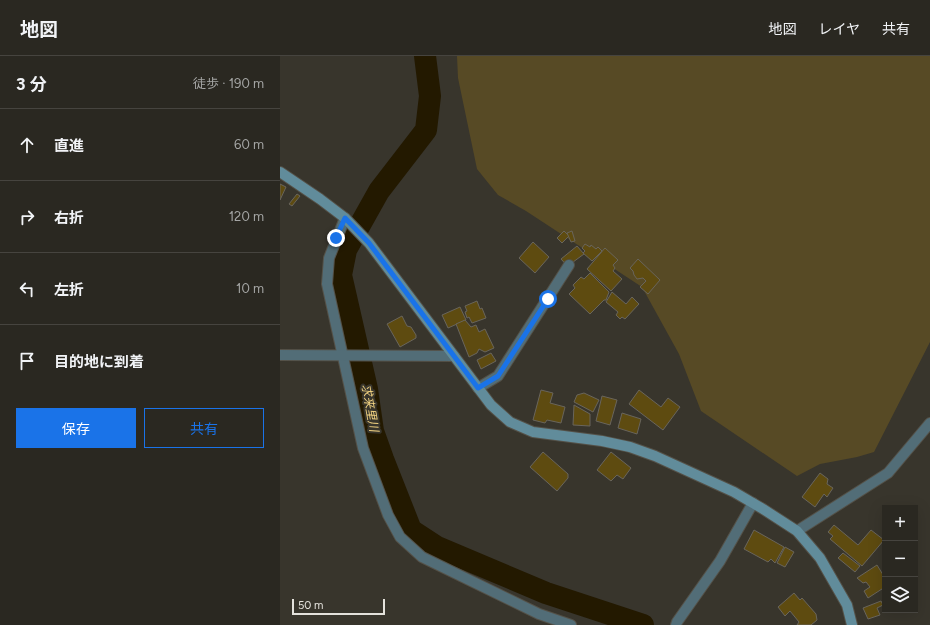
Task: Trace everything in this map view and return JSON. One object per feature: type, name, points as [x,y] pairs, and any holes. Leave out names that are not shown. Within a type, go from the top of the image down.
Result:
[{"type":"street","points":[[280,172],[345,218],[369,243],[491,405],[510,422],[533,432],[602,441],[630,447],[655,456],[734,492],[753,503],[797,531],[820,558],[833,578],[847,605],[852,625]]},
{"type":"street","points":[[345,218],[329,258],[327,284],[344,355],[363,448],[388,515],[400,537],[422,557],[539,614],[571,625]]},
{"type":"street","points":[[478,388],[498,376],[570,266]]},
{"type":"street","points":[[280,355],[454,356]]},
{"type":"street","points":[[797,531],[888,472],[930,423]]},
{"type":"street","points":[[676,625],[720,561],[753,503]]},
{"type":"shaded area","points":[[457,56],[930,56],[930,342],[874,452],[820,464],[797,476],[701,411],[679,354],[642,287],[526,211],[498,195],[477,169],[458,78]]},
{"type":"building","points":[[280,184],[286,187],[280,200]]},
{"type":"building","points":[[297,194],[300,196],[292,206],[289,204]]},
{"type":"building","points":[[564,231],[569,236],[562,243],[557,238]]},
{"type":"building","points":[[572,231],[575,241],[571,242],[567,233]]},
{"type":"building","points":[[533,242],[549,257],[535,273],[519,258]]},
{"type":"building","points":[[585,244],[590,247],[591,245],[596,249],[598,247],[602,251],[592,261],[583,253],[585,251],[582,248]]},
{"type":"building","points":[[577,246],[584,254],[569,265],[571,270],[561,259]]},
{"type":"building","points":[[605,248],[618,260],[613,265],[615,268],[613,271],[622,279],[611,291],[587,269]]},
{"type":"building","points":[[638,259],[660,280],[648,294],[640,287],[646,281],[643,278],[637,279],[630,268]]},
{"type":"building","points":[[590,273],[609,292],[606,300],[604,300],[590,314],[569,294],[575,288],[573,285],[581,277],[584,279]]},
{"type":"building","points":[[612,292],[626,304],[632,297],[639,304],[625,319],[622,317],[620,319],[616,315],[618,312],[606,302]]},
{"type":"building","points":[[477,301],[486,318],[472,323],[469,317],[467,318],[465,306]]},
{"type":"building","points":[[460,307],[466,320],[448,328],[442,315]]},
{"type":"building","points":[[402,316],[407,326],[411,327],[416,335],[416,338],[400,347],[387,324]]},
{"type":"building","points":[[465,320],[471,327],[476,325],[479,332],[485,329],[494,348],[485,352],[479,349],[477,353],[469,357],[456,324]]},
{"type":"building","points":[[491,353],[496,361],[481,369],[477,360]]},
{"type":"building","points":[[541,390],[553,393],[550,403],[565,407],[561,423],[547,420],[545,423],[533,420]]},
{"type":"building","points":[[639,390],[661,407],[668,398],[680,407],[663,430],[629,404]]},
{"type":"building","points":[[584,393],[599,400],[593,412],[574,402],[577,395]]},
{"type":"building","points":[[602,396],[617,400],[610,425],[596,421]]},
{"type":"building","points":[[574,405],[590,414],[590,426],[573,425]]},
{"type":"building","points":[[622,413],[641,419],[637,434],[618,428]]},
{"type":"building","points":[[543,452],[568,474],[568,478],[557,491],[530,467]]},
{"type":"building","points":[[611,452],[631,468],[623,479],[617,475],[611,481],[597,470]]},
{"type":"building","points":[[820,473],[828,479],[827,484],[833,488],[827,497],[824,494],[815,507],[802,497]]},
{"type":"building","points":[[834,525],[858,545],[871,530],[882,538],[882,542],[862,566],[830,539],[833,536],[828,532]]},
{"type":"building","points":[[754,530],[784,547],[775,563],[771,559],[768,562],[744,549]]},
{"type":"building","points":[[785,547],[794,552],[785,567],[777,563]]},
{"type":"building","points":[[843,553],[860,566],[855,572],[838,558]]},
{"type":"building","points":[[877,565],[882,573],[882,589],[868,598],[864,591],[870,587],[866,582],[863,583],[857,578]]},
{"type":"building","points":[[794,593],[800,600],[802,598],[816,614],[817,620],[811,625],[797,625],[799,622],[790,611],[785,616],[778,607]]},
{"type":"building","points":[[881,601],[882,603],[882,606],[877,608],[880,615],[868,619],[863,608]]},
{"type":"waterway","name":"求来里川","points":[[425,56],[430,96],[426,130],[379,191],[346,250],[341,275],[367,389],[373,431],[383,459],[411,530],[437,547],[546,593],[643,625]]},
{"type":"route","points":[[336,238],[345,218],[369,243],[478,388],[498,376],[548,299]]}]
